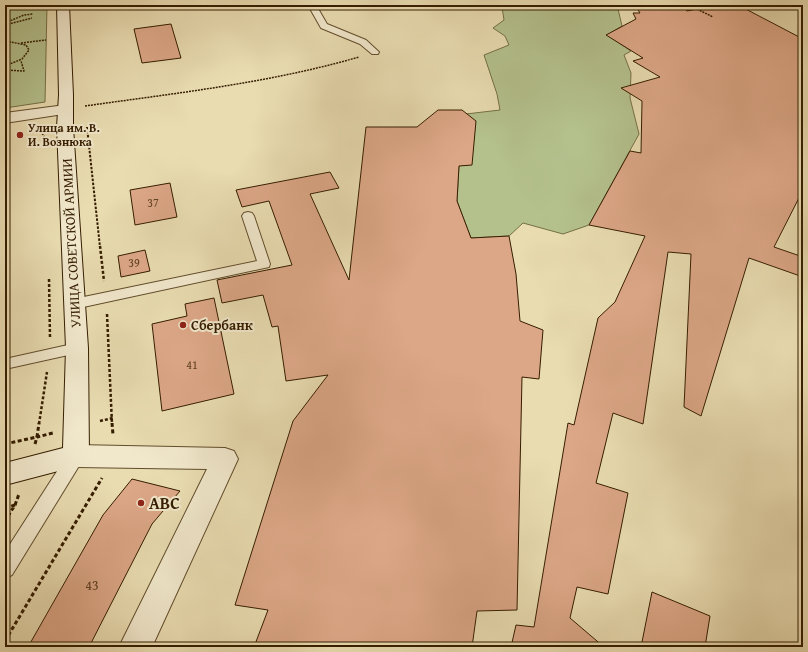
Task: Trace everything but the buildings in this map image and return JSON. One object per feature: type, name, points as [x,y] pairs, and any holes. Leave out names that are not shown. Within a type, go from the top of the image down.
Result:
[{"type":"street","name":"УЛИЦА СОВЕТСКОЙ АРМИИ","points":[[63,5],[66,95],[75,108],[74,304],[77,348],[76,456]]},
{"type":"street","points":[[5,118],[75,108]]},
{"type":"street","points":[[5,474],[76,456],[225,459],[135,647]]},
{"type":"lane","points":[[312,5],[324,26],[363,42],[375,52]]},
{"type":"lane","points":[[74,304],[264,264],[248,216]]},
{"type":"lane","points":[[5,364],[77,348]]},
{"type":"lane","points":[[5,569],[76,456]]},
{"type":"path","points":[[689,5],[713,17]]},
{"type":"path","points":[[5,24],[24,15],[33,14]]},
{"type":"path","points":[[5,24],[32,18]]},
{"type":"path","points":[[5,38],[5,50]]},
{"type":"path","points":[[6,42],[19,43],[47,40]]},
{"type":"path","points":[[5,66],[21,61],[27,55],[29,50],[26,45],[19,43]]},
{"type":"path","points":[[75,108],[264,80],[336,64],[375,52]]},
{"type":"path","points":[[5,70],[24,71],[21,61]]},
{"type":"path","points":[[86,122],[104,282]]},
{"type":"path","points":[[5,641],[114,457],[106,297]]},
{"type":"path","points":[[5,444],[37,437],[50,354]]},
{"type":"path","points":[[5,508],[15,505],[5,521]]},
{"type":"green space","points":[[5,5],[47,5],[45,102],[5,108]]},
{"type":"green space","points":[[500,5],[636,6],[618,9],[622,26],[607,35],[631,51],[624,55],[631,73],[630,98],[639,134],[589,225],[563,234],[523,223],[509,236],[471,238],[457,201],[459,166],[466,114],[500,110],[497,94],[484,55],[509,45],[505,36],[493,28],[504,20],[502,7]]},
{"type":"place","name":"Улица им. В. И. Вознюка","points":[[20,135]]},
{"type":"place","name":"Сбербанк","points":[[183,325]]},
{"type":"place","name":"ABC","points":[[141,503]]}]
